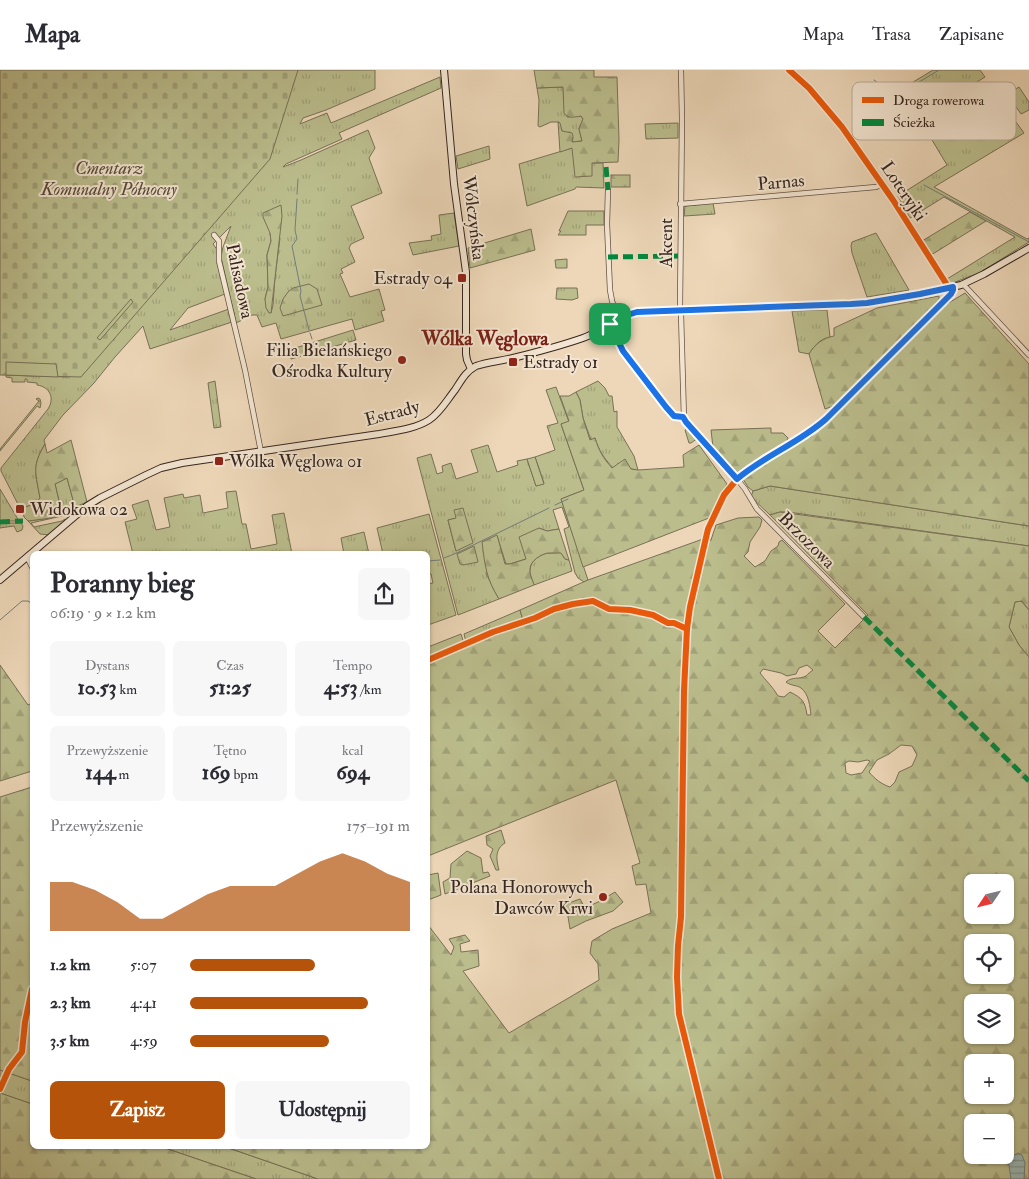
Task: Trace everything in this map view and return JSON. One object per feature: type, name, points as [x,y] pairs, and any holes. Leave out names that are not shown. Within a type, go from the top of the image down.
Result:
[{"type":"main road","name":"Wólczyńska","points":[[444,70],[454,184],[466,272],[466,354],[471,369]]},
{"type":"main road","points":[[471,369],[487,363],[530,354],[584,338],[618,319],[637,312],[867,303],[951,288],[984,274],[1029,248]]},
{"type":"main road","name":"Estrady","points":[[33,551],[100,498],[161,468],[182,463],[379,434],[400,430],[429,420],[440,410],[471,369]]},
{"type":"main road","name":"Estrady","points":[[0,580],[30,554]]},
{"type":"street","name":"Akcent","points":[[681,70],[680,307],[683,417]]},
{"type":"street","name":"Loteryjki","points":[[788,70],[809,88],[834,116],[883,184],[951,288]]},
{"type":"street","name":"Parnas","points":[[680,204],[876,187],[883,184]]},
{"type":"street","points":[[608,190],[610,290],[618,319]]},
{"type":"street","name":"Palisadowa","points":[[214,235],[218,241],[219,261],[247,379],[261,452]]},
{"type":"street","points":[[963,284],[1029,355]]},
{"type":"street","points":[[737,479],[764,459],[814,429],[826,419],[951,294],[953,290],[951,288]]},
{"type":"street","name":"Brzozowa","points":[[610,324],[623,351],[659,399],[674,416],[683,417],[737,479],[757,509],[864,617]]},
{"type":"street","points":[[26,557],[30,564]]},
{"type":"green space","name":"Cmentarz Komunalny Północny","points":[[0,70],[298,70],[270,159],[81,377],[0,375]]},
{"type":"green space","points":[[268,70],[375,70],[375,89],[303,118],[300,124],[327,113],[331,123],[440,77],[441,88],[339,133],[342,139],[283,167],[368,130],[375,148],[369,158],[382,193],[351,206],[364,238],[351,244],[349,248],[355,262],[341,269],[343,273],[340,274],[350,297],[379,289],[385,310],[381,311],[384,321],[355,330],[352,319],[281,339],[276,323],[262,327],[257,315],[252,315],[236,323],[221,257],[231,226],[213,244],[218,251],[225,294],[188,308],[170,330],[229,309],[232,322],[150,349],[143,326],[94,383],[63,415],[44,440],[45,444],[36,465],[40,498],[35,504],[23,508],[24,516],[1,468],[48,409],[51,397],[45,388],[37,385],[37,383],[27,382],[27,379],[25,379],[25,382],[12,382],[12,378],[6,377],[6,375],[68,377]],"holes":[[[270,233],[280,238],[273,305],[271,313],[265,299],[268,287],[267,255],[271,241]]]},
{"type":"green space","points":[[534,70],[594,70],[594,77],[617,77],[618,162],[592,163],[592,176],[575,177],[572,148],[560,152],[558,122],[562,131],[572,133],[572,142],[582,141],[579,129],[583,119],[581,116],[569,117],[565,115],[563,87],[537,88]]},
{"type":"green space","points":[[933,70],[980,70],[985,77],[977,82],[913,82]]},
{"type":"green space","points":[[563,87],[567,117],[581,116],[583,119],[579,129],[582,141],[572,142],[573,138],[570,132],[562,131],[559,122],[538,126],[539,100],[537,88]]},
{"type":"green space","points":[[1019,87],[1029,102],[1029,110],[1021,114],[1016,107],[1016,89]]},
{"type":"green space","points":[[1016,122],[1024,133],[1016,138]]},
{"type":"green space","points":[[678,123],[678,138],[646,139],[645,124]]},
{"type":"green space","points":[[932,140],[1012,140],[934,187],[1027,239],[1029,238],[1029,242],[979,273],[950,284],[947,279],[1015,237],[944,197],[910,218],[898,196],[947,165]]},
{"type":"green space","points":[[489,146],[490,159],[458,169],[456,156]]},
{"type":"green space","points":[[572,148],[592,163],[603,163],[604,188],[576,187],[575,189],[527,206],[519,164]]},
{"type":"green space","points":[[611,175],[630,175],[630,187],[611,187]]},
{"type":"green space","points":[[713,203],[715,214],[684,216],[685,206]]},
{"type":"green space","points":[[281,205],[282,216],[271,313],[269,313],[266,308],[265,299],[268,287],[267,255],[271,241],[263,213]]},
{"type":"green space","points":[[568,211],[604,211],[604,225],[586,225],[586,235],[558,235]]},
{"type":"green space","points":[[970,212],[986,221],[931,255],[922,241]]},
{"type":"green space","points":[[454,213],[459,246],[413,255],[409,243],[432,240],[431,236],[441,234],[439,215]]},
{"type":"green space","points":[[531,229],[535,250],[470,268],[468,248]]},
{"type":"green space","points":[[876,233],[909,290],[867,297],[851,246],[852,242]]},
{"type":"green space","points":[[567,259],[567,268],[556,268],[555,260]]},
{"type":"green space","points":[[309,284],[317,289],[322,305],[283,316],[280,308],[288,292],[293,288]]},
{"type":"green space","points":[[557,288],[577,288],[578,298],[572,300],[556,299]]},
{"type":"green space","points":[[965,293],[1029,364],[1029,526],[770,486],[753,491],[748,487],[743,479],[749,472],[805,436],[811,437],[937,310]]},
{"type":"green space","points":[[939,296],[939,299],[836,405],[825,409],[809,354],[817,344],[826,338],[834,336],[834,328],[877,308]]},
{"type":"green space","points":[[131,299],[133,302],[100,340],[97,338]]},
{"type":"green space","points":[[827,310],[830,337],[818,343],[809,354],[799,352],[792,311]]},
{"type":"green space","points":[[353,330],[356,340],[291,359],[289,350]]},
{"type":"green space","points":[[6,362],[56,364],[58,377],[6,375]]},
{"type":"green space","points":[[215,381],[221,427],[214,428],[208,383]]},
{"type":"green space","points":[[598,381],[605,388],[609,396],[612,396],[614,412],[617,411],[617,427],[634,456],[638,470],[631,469],[628,466],[613,468],[602,454],[595,438],[591,440],[576,392]]},
{"type":"green space","points":[[556,387],[569,422],[561,424],[584,490],[561,499],[588,580],[584,582],[575,573],[564,529],[569,527],[562,507],[553,510],[559,529],[547,531],[539,528],[526,559],[506,564],[497,536],[486,573],[499,599],[458,615],[417,458],[431,454],[437,474],[443,472],[442,466],[451,463],[456,479],[478,472],[471,450],[488,445],[497,472],[518,465],[517,461],[527,459],[536,486],[544,483],[535,457],[555,450],[547,426],[558,423],[546,390]],"holes":[[[457,518],[456,551],[448,520]]]},
{"type":"green space","points":[[576,392],[580,400],[590,440],[595,438],[598,447],[612,468],[625,459],[631,469],[638,470],[684,467],[683,455],[699,445],[727,484],[709,518],[583,567],[561,499],[584,490],[561,424],[569,421],[560,396],[569,396]]},
{"type":"green space","points":[[38,398],[41,403],[40,408],[37,406],[0,451],[39,401],[36,399]]},
{"type":"green space","points":[[771,428],[771,433],[783,433],[788,438],[787,441],[736,475],[713,447],[711,430]]},
{"type":"green space","points":[[685,430],[691,430],[698,438],[691,443],[689,443]]},
{"type":"green space","points":[[71,440],[87,502],[75,507],[67,478],[55,484],[62,514],[51,518],[28,521],[24,517],[22,508],[35,504],[40,498],[36,465],[45,444],[47,453]]},
{"type":"green space","points":[[535,457],[544,484],[536,486],[527,459]]},
{"type":"green space","points":[[67,478],[75,507],[83,503],[84,506],[74,513],[66,515],[65,512],[62,513],[55,484]]},
{"type":"green space","points":[[770,486],[1029,526],[1029,546],[788,512],[770,515],[751,497],[753,491]]},
{"type":"green space","points":[[0,489],[19,521],[9,521],[9,523],[21,523],[23,526],[22,530],[17,532],[14,526],[0,528]]},
{"type":"green space","points":[[236,491],[242,524],[246,524],[251,549],[277,544],[272,515],[284,513],[291,551],[132,551],[125,522],[137,519],[132,505],[148,500],[156,530],[170,527],[164,498],[183,494],[184,498],[200,495],[203,513],[228,508],[226,492]]},
{"type":"green space","points":[[463,508],[473,543],[456,551],[448,520],[456,518],[454,510]]},
{"type":"green space","points":[[780,512],[1029,546],[1029,610],[1022,601],[1015,602],[1009,627],[1019,645],[1029,657],[1029,1179],[318,1179],[232,1149],[430,1149],[430,928],[451,955],[454,947],[449,939],[465,935],[470,941],[460,944],[461,952],[478,950],[479,966],[463,971],[509,1033],[599,980],[598,964],[590,953],[592,941],[612,929],[651,913],[646,884],[636,885],[632,866],[640,863],[616,780],[430,855],[430,661],[524,624],[520,610],[588,580],[703,539],[711,540],[716,525],[738,518],[759,517],[762,520],[760,527],[750,542],[748,552],[744,556],[755,567],[765,561],[771,551],[782,540],[845,604],[818,631],[835,648],[868,615],[770,515]],"holes":[[[807,665],[813,670],[806,676],[786,682],[804,691],[809,701],[811,715],[807,715],[804,703],[794,694],[790,692],[784,697],[778,696],[760,673],[763,669],[787,676],[796,674],[799,668]],[[901,745],[912,746],[917,755],[912,766],[899,772],[895,782],[890,787],[878,781],[869,772],[877,760]],[[870,761],[862,773],[851,775],[846,773],[845,763]]]},
{"type":"green space","points":[[62,514],[62,516],[31,523],[34,527],[66,520],[50,535],[40,534],[28,521],[51,518]]},
{"type":"green space","points":[[429,514],[456,615],[430,624],[430,584],[433,583],[430,574],[430,551],[382,551],[377,528]]},
{"type":"green space","points":[[539,528],[547,531],[559,529],[569,560],[565,559],[561,553],[548,553],[539,556],[530,566],[534,585],[499,599],[491,585],[487,572],[482,542],[497,535],[505,564],[510,564],[526,559],[519,537]]},
{"type":"green space","points":[[364,532],[368,551],[343,551],[341,538]]},
{"type":"green space","points":[[474,546],[478,562],[460,564],[457,554]]},
{"type":"green space","points":[[561,552],[565,559],[569,560],[572,571],[534,585],[530,566],[534,561],[539,556],[545,554]]},
{"type":"green space","points":[[1021,601],[1029,610],[1029,657],[1019,645],[1009,627],[1015,602]]},
{"type":"green space","points":[[520,610],[524,624],[467,646],[464,634]]},
{"type":"green space","points":[[461,634],[465,647],[430,661],[430,646]]},
{"type":"green space","points":[[0,665],[28,705],[30,704],[30,772],[0,781]]},
{"type":"green space","points":[[30,788],[30,1080],[0,1070],[0,797]]},
{"type":"green space","points":[[501,830],[505,843],[498,851],[499,870],[496,870],[490,856],[493,849],[487,845],[486,836]]},
{"type":"green space","points":[[467,851],[481,858],[483,873],[488,872],[490,876],[445,894],[443,882],[450,878],[451,864]]},
{"type":"green space","points":[[438,873],[441,895],[430,899],[430,875]]},
{"type":"green space","points":[[615,892],[623,902],[613,911],[570,929],[566,904],[580,899],[585,908]]},
{"type":"green space","points":[[0,1070],[30,1080],[30,1103],[0,1093]]},
{"type":"green space","points":[[0,1093],[30,1103],[30,1149],[168,1149],[256,1179],[0,1179]]},
{"type":"green space","points":[[168,1149],[232,1149],[318,1179],[256,1179]]},
{"type":"water","points":[[1018,1153],[1022,1155],[1025,1163],[1024,1179],[1011,1179],[1009,1164],[1014,1164],[1014,1155]]},
{"type":"waterway","points":[[919,82],[939,70]]},
{"type":"waterway","points":[[297,194],[298,179]]},
{"type":"waterway","points":[[924,185],[1029,242]]},
{"type":"waterway","points":[[297,199],[295,230],[297,239],[292,246],[301,291],[300,296],[309,330]]},
{"type":"waterway","points":[[310,333],[312,339]]},
{"type":"waterway","points":[[313,344],[316,351]]},
{"type":"waterway","points":[[555,505],[568,499]]},
{"type":"waterway","points":[[444,558],[549,508]]},
{"type":"waterway","points":[[430,561],[440,560]]},
{"type":"waterway","points":[[0,620],[22,601],[30,602]]},
{"type":"marked path","points":[[606,167],[608,190]]},
{"type":"marked path","points":[[608,257],[680,256]]},
{"type":"marked path","points":[[0,522],[23,521]]},
{"type":"marked path","points":[[864,617],[1029,781]]},
{"type":"cycle path","points":[[789,70],[809,88],[842,127],[893,200],[949,288],[953,287]]},
{"type":"cycle path","points":[[719,1179],[679,1014],[677,977],[681,917],[684,691],[687,629],[690,607],[708,529],[724,495],[737,479],[764,459],[815,429],[951,294],[953,287]]},
{"type":"cycle path","points":[[430,659],[493,632],[535,618],[554,609],[593,601],[609,609],[630,610],[653,615],[668,623],[674,623],[687,629]]},
{"type":"cycle path","points":[[0,1089],[9,1069],[22,1052],[30,998]]},
{"type":"place","name":"Estrady 04","points":[[462,278]]},
{"type":"place","name":"Filia Bielańskiego Ośrodka Kultury","points":[[402,360]]},
{"type":"place","name":"Estrady 01","points":[[513,362]]},
{"type":"place","name":"Wólka Węglowa 01","points":[[219,461]]},
{"type":"place","name":"Widokowa 02","points":[[20,509]]},
{"type":"place","name":"Polana Honorowych Dawców Krwi","points":[[603,897]]},
{"type":"district","name":"Wólka Węglowa","points":[[485,338]]},
{"type":"route","points":[[953,287],[951,294],[826,419],[814,429],[743,473],[737,479],[683,417],[674,416],[666,407],[623,351],[610,324],[624,316],[637,312],[867,303],[953,287]]}]
